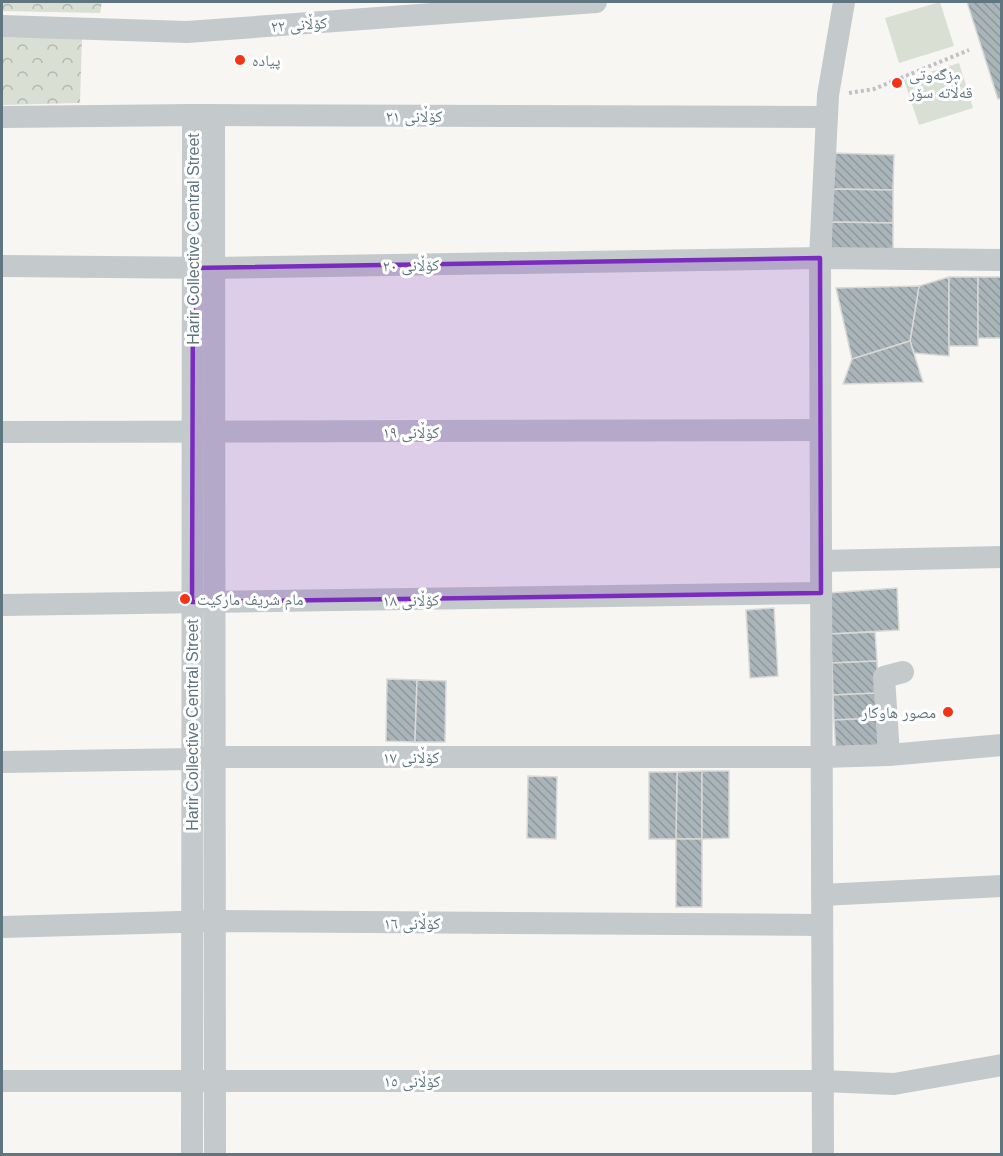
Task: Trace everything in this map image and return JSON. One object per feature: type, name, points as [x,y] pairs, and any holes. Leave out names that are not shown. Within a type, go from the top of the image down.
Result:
[{"type":"street","name":"کۆڵانی ٢٢","points":[[2,26],[188,32],[596,2]]},
{"type":"street","points":[[823,1155],[820,258],[828,106],[844,2]]},
{"type":"street","name":"کۆڵانی ٢١","points":[[2,117],[828,106]]},
{"type":"street","name":"Harir Collective Central Street","points":[[192,1155],[203,1081],[203,115]]},
{"type":"street","name":"کۆڵانی ٢٠","points":[[2,266],[203,268],[820,258],[1002,260]]},
{"type":"street","name":"کۆڵانی ١٩","points":[[2,432],[820,430]]},
{"type":"street","points":[[821,561],[1002,557]]},
{"type":"street","name":"کۆڵانی ١٨","points":[[2,605],[821,593]]},
{"type":"street","points":[[889,755],[884,677],[903,672]]},
{"type":"street","name":"کۆڵانی ١٧","points":[[2,762],[203,758],[822,758],[889,755],[1002,745]]},
{"type":"street","points":[[822,895],[1002,886]]},
{"type":"street","name":"کۆڵانی ١٦","points":[[2,927],[203,922],[822,926]]},
{"type":"street","name":"کۆڵانی ١٥","points":[[2,1082],[823,1082],[894,1084],[1002,1065]]},
{"type":"street","name":"Harir Collective Central Street","points":[[203,1081],[215,1155]]},
{"type":"path","points":[[828,106],[969,50]]},
{"type":"highlighted area","points":[[820,258],[821,593],[192,602],[193,268]]},
{"type":"green space","points":[[2,2],[102,2],[100,13],[2,11]]},
{"type":"green space","points":[[940,2],[954,46],[899,63],[885,18]]},
{"type":"green space","points":[[2,37],[82,38],[80,103],[2,105]]},
{"type":"green space","points":[[959,63],[973,108],[919,125],[904,80]]},
{"type":"building","points":[[967,2],[1002,2],[1002,98],[998,99]]},
{"type":"building","points":[[832,153],[894,155],[893,190],[831,189]]},
{"type":"building","points":[[831,189],[893,190],[893,223],[831,222]]},
{"type":"building","points":[[831,222],[893,223],[893,255],[831,254]]},
{"type":"building","points":[[949,277],[949,356],[914,353],[910,341],[919,286]]},
{"type":"building","points":[[949,277],[978,277],[978,346],[949,346]]},
{"type":"building","points":[[978,277],[1002,277],[1002,338],[978,338]]},
{"type":"building","points":[[919,286],[910,341],[852,359],[836,288]]},
{"type":"building","points":[[910,341],[923,382],[843,384],[852,359]]},
{"type":"building","points":[[897,588],[899,630],[830,634],[828,593]]},
{"type":"building","points":[[774,608],[778,676],[750,678],[746,610]]},
{"type":"building","points":[[875,632],[877,661],[832,663],[830,634]]},
{"type":"building","points":[[877,661],[878,693],[833,695],[832,663]]},
{"type":"building","points":[[387,679],[417,680],[415,742],[386,741]]},
{"type":"building","points":[[417,680],[446,681],[445,742],[415,742]]},
{"type":"building","points":[[878,693],[881,718],[834,720],[833,695]]},
{"type":"building","points":[[881,718],[882,751],[836,753],[834,720]]},
{"type":"building","points":[[702,771],[702,839],[676,839],[677,772]]},
{"type":"building","points":[[702,771],[729,771],[729,838],[702,839]]},
{"type":"building","points":[[649,772],[677,772],[676,839],[649,839]]},
{"type":"building","points":[[528,776],[557,777],[556,839],[527,838]]},
{"type":"building","points":[[676,839],[702,839],[702,907],[676,907]]},
{"type":"place","name":"پیادە","points":[[240,60]]},
{"type":"place","name":"مزگەوتی قەڵاتە سۆر","points":[[897,83]]},
{"type":"place","name":"مام شریف مارکیت","points":[[185,599]]},
{"type":"place","name":"مصور هاوکار","points":[[948,712]]}]
